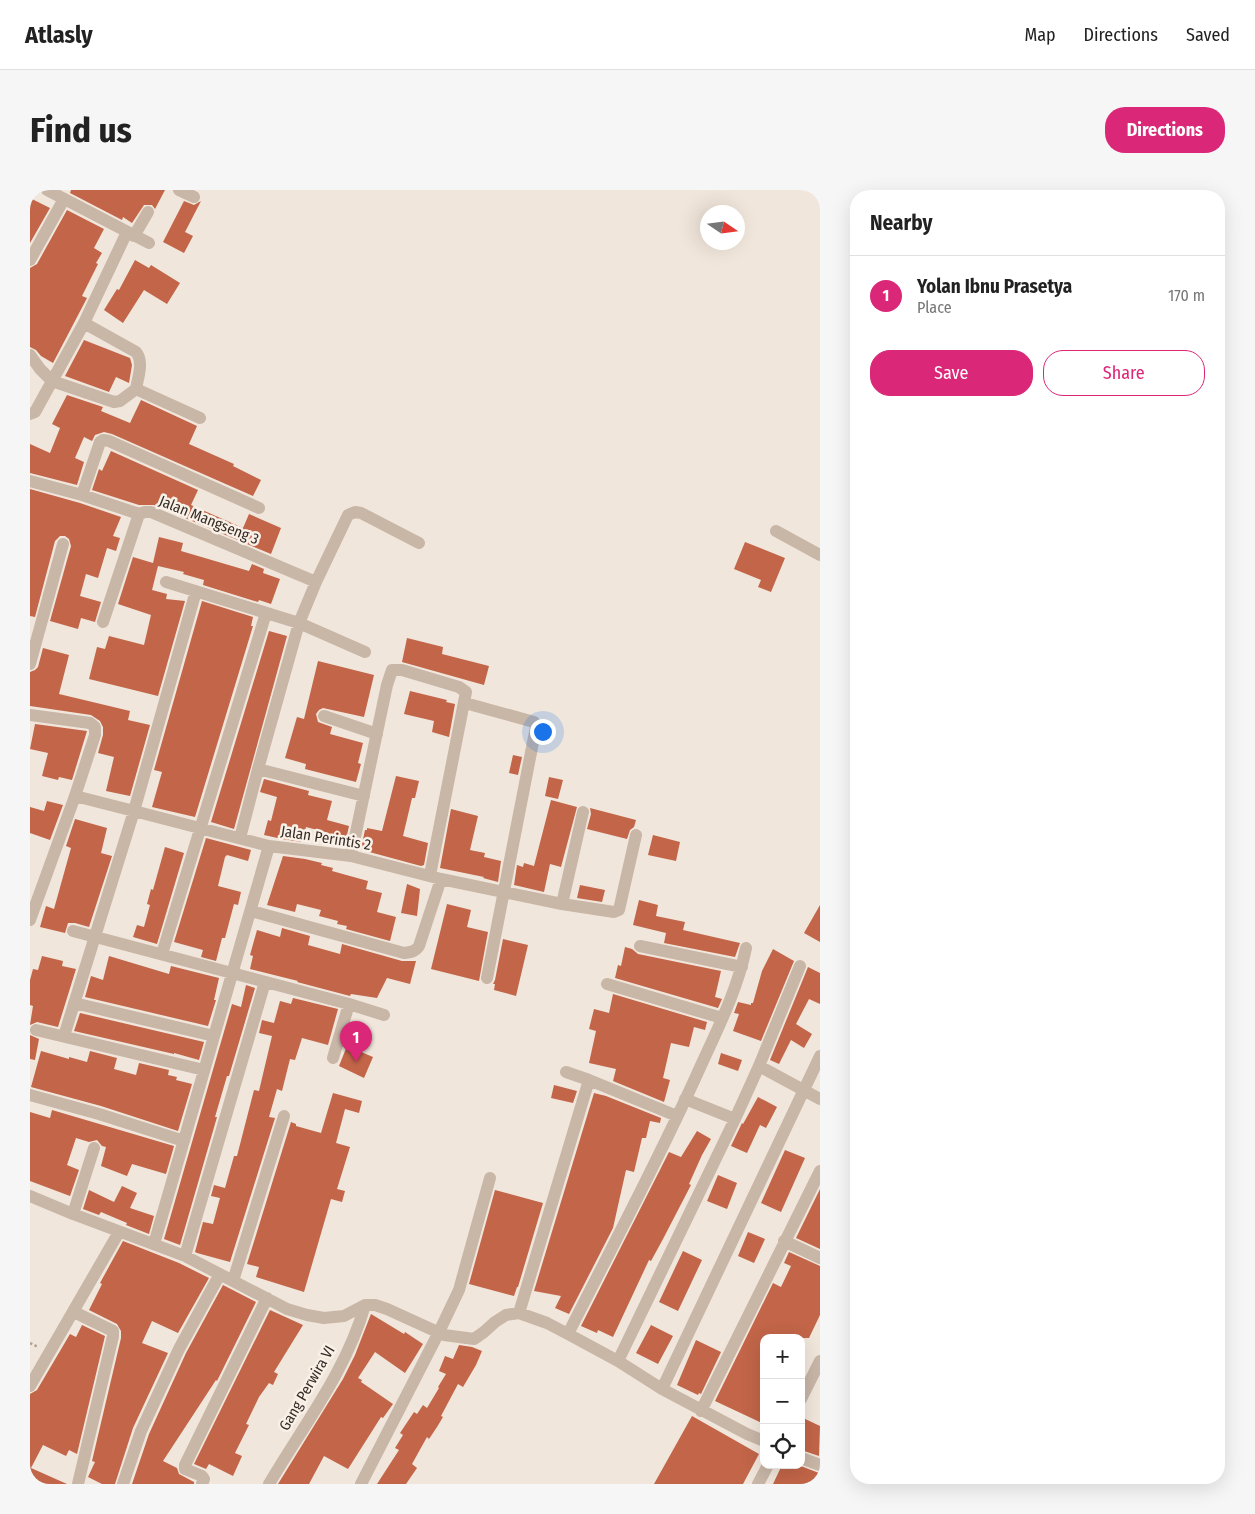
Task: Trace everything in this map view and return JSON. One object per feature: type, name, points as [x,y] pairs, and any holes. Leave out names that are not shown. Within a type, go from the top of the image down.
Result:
[{"type":"street","points":[[47,190],[149,243]]},
{"type":"street","points":[[179,190],[194,197]]},
{"type":"street","points":[[30,260],[64,199]]},
{"type":"street","points":[[30,414],[35,412],[131,234],[148,212]]},
{"type":"street","points":[[30,355],[52,381],[114,402],[120,400],[136,389],[140,356],[84,323]]},
{"type":"street","points":[[136,389],[200,418]]},
{"type":"street","points":[[82,495],[100,442],[109,440],[259,508]]},
{"type":"street","name":"Jalan Mangseng 3","points":[[30,481],[82,495],[139,514],[151,512],[316,582]]},
{"type":"street","points":[[240,838],[299,624],[316,582],[348,515],[355,512],[361,513],[419,543]]},
{"type":"street","points":[[103,622],[139,514]]},
{"type":"street","points":[[776,531],[820,556]]},
{"type":"street","points":[[30,664],[63,544]]},
{"type":"street","points":[[166,582],[299,624],[365,652]]},
{"type":"street","points":[[64,1036],[134,811],[196,591]]},
{"type":"street","points":[[162,954],[266,613]]},
{"type":"street","points":[[251,911],[404,953],[416,951],[420,946],[436,877],[465,703],[466,692],[459,687],[402,670],[392,670],[351,856]]},
{"type":"street","points":[[465,703],[534,722],[536,727],[487,978]]},
{"type":"street","points":[[30,715],[90,723],[95,727],[95,734],[75,796],[30,920]]},
{"type":"street","points":[[324,716],[377,734]]},
{"type":"street","points":[[258,769],[364,796]]},
{"type":"street","points":[[75,796],[270,846]]},
{"type":"street","points":[[562,904],[583,812]]},
{"type":"street","name":"Jalan Perintis 2","points":[[154,1244],[270,846],[351,856],[436,877],[562,904],[614,912],[619,910],[636,835]]},
{"type":"street","points":[[73,930],[384,1015]]},
{"type":"street","points":[[640,946],[742,968]]},
{"type":"street","points":[[568,1334],[685,1099],[722,1018],[742,968],[746,948]]},
{"type":"street","points":[[618,1362],[759,1066],[800,966]]},
{"type":"street","points":[[185,1256],[264,982]]},
{"type":"street","points":[[606,984],[722,1018]]},
{"type":"street","points":[[74,1003],[214,1036]]},
{"type":"street","points":[[333,1058],[349,1004]]},
{"type":"street","points":[[36,1030],[204,1070]]},
{"type":"street","points":[[662,1390],[820,1056]]},
{"type":"street","points":[[759,1066],[820,1099]]},
{"type":"street","points":[[566,1072],[677,1116]]},
{"type":"street","points":[[519,1312],[589,1080]]},
{"type":"street","points":[[30,1095],[99,1114],[184,1141]]},
{"type":"street","points":[[685,1099],[734,1119]]},
{"type":"street","points":[[233,1280],[284,1116]]},
{"type":"street","points":[[73,1214],[94,1148]]},
{"type":"street","points":[[701,1411],[820,1171]]},
{"type":"street","points":[[361,1484],[439,1332],[458,1290],[490,1178]]},
{"type":"street","points":[[30,1196],[185,1256],[287,1309],[307,1315],[324,1318],[344,1316],[365,1305],[387,1309],[439,1332],[474,1338],[506,1315],[519,1312],[548,1323],[618,1362],[662,1390],[760,1439]]},
{"type":"street","points":[[30,1386],[119,1232]]},
{"type":"street","points":[[784,1241],[820,1258]]},
{"type":"street","points":[[123,1484],[141,1431],[179,1349],[220,1274]]},
{"type":"street","points":[[202,1484],[204,1479],[202,1476],[186,1469],[185,1465],[267,1298]]},
{"type":"street","name":"Gang Perwira VI","points":[[269,1484],[329,1387],[354,1339],[365,1305]]},
{"type":"street","points":[[74,1312],[113,1331],[78,1484]]},
{"type":"street","points":[[805,1391],[820,1360]]},
{"type":"street","points":[[805,1459],[820,1465]]},
{"type":"street","points":[[758,1484],[766,1469]]},
{"type":"building","points":[[71,190],[165,190],[155,209],[152,205],[144,205],[132,223],[123,217],[122,220],[70,193]]},
{"type":"building","points":[[30,198],[50,208],[30,243]]},
{"type":"building","points":[[184,201],[194,205],[201,201],[185,232],[193,236],[184,253],[163,242]]},
{"type":"building","points":[[67,210],[104,229],[94,248],[102,253],[82,296],[87,298],[53,363],[30,347],[30,268],[37,264]]},
{"type":"building","points":[[135,260],[149,268],[151,265],[180,283],[167,304],[144,290],[123,323],[104,310],[117,289],[119,290]]},
{"type":"building","points":[[84,340],[130,358],[132,365],[129,383],[116,377],[109,392],[65,376]]},
{"type":"building","points":[[67,395],[103,407],[101,411],[130,423],[141,400],[197,426],[189,444],[234,464],[233,466],[261,480],[253,496],[104,432],[95,435],[92,441],[84,437],[75,458],[84,462],[77,485],[30,473],[30,444],[50,453],[60,428],[52,424]]},
{"type":"building","points":[[111,451],[198,490],[191,505],[243,528],[249,514],[281,528],[271,554],[154,505],[139,505],[92,490],[99,469],[102,471]]},
{"type":"building","points":[[30,489],[121,517],[113,536],[120,538],[116,551],[107,548],[98,578],[86,574],[80,596],[101,602],[95,622],[81,618],[78,629],[50,621],[71,546],[69,539],[65,536],[60,536],[55,541],[35,617],[30,616]]},
{"type":"building","points":[[159,537],[183,543],[181,551],[249,571],[252,564],[264,569],[263,573],[280,579],[271,604],[259,600],[258,602],[203,585],[204,580],[183,574],[184,572],[158,566],[152,590],[167,594],[166,599],[185,601],[158,696],[89,679],[97,647],[105,649],[109,636],[144,645],[151,615],[118,604],[133,557],[153,563]]},
{"type":"building","points":[[745,542],[785,558],[771,592],[758,587],[761,580],[734,569]]},
{"type":"building","points":[[202,601],[253,617],[251,626],[253,626],[195,817],[152,807],[162,772],[154,770]]},
{"type":"building","points":[[269,631],[287,636],[234,829],[211,822]]},
{"type":"building","points":[[407,638],[443,647],[442,654],[489,666],[484,685],[402,662]]},
{"type":"building","points":[[43,648],[69,655],[59,694],[130,711],[128,720],[150,725],[130,796],[106,791],[114,757],[98,753],[103,735],[103,727],[100,721],[91,715],[30,706],[30,672],[38,667]]},
{"type":"building","points":[[318,661],[374,675],[364,717],[323,708],[316,714],[318,722],[332,727],[330,734],[363,743],[358,763],[361,764],[356,782],[305,769],[306,764],[285,758],[297,717],[304,719]]},
{"type":"building","points":[[410,691],[447,700],[446,702],[455,704],[449,737],[432,732],[434,721],[404,714]]},
{"type":"building","points":[[35,724],[87,731],[72,780],[59,777],[58,780],[42,776],[48,753],[30,749]]},
{"type":"building","points":[[513,755],[522,757],[518,775],[509,773]]},
{"type":"building","points":[[396,776],[419,781],[415,798],[412,798],[403,836],[428,843],[424,865],[421,866],[362,850],[361,848],[367,828],[382,831]]},
{"type":"building","points":[[549,777],[563,780],[558,799],[545,796]]},
{"type":"building","points":[[264,779],[309,791],[308,795],[332,801],[327,820],[349,826],[345,844],[327,840],[329,833],[306,827],[302,842],[264,835],[268,820],[271,821],[277,797],[260,792]]},
{"type":"building","points":[[551,800],[577,807],[561,867],[550,864],[544,892],[514,885],[517,865],[523,867],[524,863],[534,866]]},
{"type":"building","points":[[47,801],[63,805],[50,840],[30,833],[30,807],[44,811]]},
{"type":"building","points":[[590,808],[636,820],[627,839],[587,829],[591,814]]},
{"type":"building","points":[[451,809],[478,816],[470,850],[485,853],[484,857],[501,861],[498,882],[484,877],[440,868]]},
{"type":"building","points":[[75,819],[107,828],[101,853],[112,856],[89,927],[68,923],[65,933],[40,927],[46,906],[54,909],[71,848],[66,846]]},
{"type":"building","points":[[653,835],[680,842],[676,861],[648,855]]},
{"type":"building","points":[[206,838],[251,850],[248,861],[227,855],[225,857],[218,886],[241,892],[238,905],[234,904],[225,938],[222,938],[216,961],[201,957],[203,950],[174,942]]},
{"type":"building","points":[[165,847],[184,853],[157,944],[133,937],[137,925],[144,927],[150,905],[147,904],[151,889],[153,890]]},
{"type":"building","points":[[283,856],[322,863],[321,865],[333,868],[332,871],[368,881],[366,889],[382,893],[377,912],[396,917],[390,941],[346,929],[347,926],[337,924],[338,921],[319,916],[321,910],[297,904],[295,912],[267,905]]},
{"type":"building","points":[[407,884],[420,889],[417,916],[401,913]]},
{"type":"building","points":[[580,885],[605,890],[602,902],[577,898]]},
{"type":"building","points":[[639,900],[658,905],[656,916],[685,922],[683,930],[740,943],[735,957],[664,943],[666,933],[633,925]]},
{"type":"building","points":[[447,904],[471,910],[467,927],[488,932],[479,981],[431,969]]},
{"type":"building","points":[[820,905],[820,942],[804,933]]},
{"type":"building","points":[[282,928],[310,936],[308,945],[340,954],[342,944],[402,961],[416,961],[410,984],[387,978],[377,998],[351,994],[350,996],[250,969],[253,956],[250,955],[257,930],[280,937]]},
{"type":"building","points":[[503,939],[528,945],[516,996],[494,990],[495,984],[493,984]]},
{"type":"building","points":[[625,947],[632,949],[638,954],[721,971],[715,997],[722,999],[718,1008],[615,978],[618,965],[621,966]]},
{"type":"building","points":[[773,949],[794,961],[761,1041],[733,1031],[739,1014],[734,1013],[738,1002],[751,1005],[753,1003],[762,971]]},
{"type":"building","points":[[42,956],[63,961],[62,966],[76,969],[58,1027],[37,1022],[30,1025],[33,1006],[30,1005],[30,980],[33,969],[38,970]]},
{"type":"building","points":[[109,956],[169,974],[171,966],[219,978],[214,1000],[216,1000],[208,1026],[85,997],[91,976],[103,980]]},
{"type":"building","points":[[808,967],[820,973],[820,1004],[809,999],[796,1024],[812,1034],[804,1048],[791,1040],[779,1064],[770,1060]]},
{"type":"building","points":[[246,985],[255,988],[215,1117],[217,1117],[180,1245],[164,1239],[232,1004],[241,1007]]},
{"type":"building","points":[[613,994],[707,1022],[705,1030],[694,1027],[689,1047],[671,1043],[663,1078],[670,1080],[664,1102],[613,1081],[616,1069],[589,1063],[596,1031],[589,1029],[594,1009],[609,1013]]},
{"type":"building","points":[[293,998],[338,1009],[328,1045],[302,1038],[295,1060],[290,1059],[282,1091],[277,1089],[269,1117],[275,1118],[230,1262],[197,1253],[195,1252],[203,1222],[213,1224],[220,1198],[211,1196],[214,1185],[225,1188],[234,1156],[237,1156],[254,1090],[259,1091],[272,1036],[259,1033],[262,1020],[274,1023],[280,1001],[291,1004]]},
{"type":"building","points":[[80,1013],[204,1042],[199,1060],[74,1031]]},
{"type":"building","points":[[30,1035],[39,1039],[35,1060],[30,1059]]},
{"type":"building","points":[[347,1046],[373,1057],[364,1078],[339,1066]]},
{"type":"building","points":[[41,1051],[87,1062],[90,1051],[117,1058],[114,1069],[136,1075],[139,1063],[169,1070],[168,1075],[177,1077],[176,1080],[192,1084],[178,1131],[101,1106],[31,1087]]},
{"type":"building","points":[[721,1053],[742,1060],[738,1071],[718,1064]]},
{"type":"building","points":[[554,1085],[577,1091],[573,1103],[551,1098]]},
{"type":"building","points":[[333,1093],[362,1101],[359,1113],[345,1109],[336,1143],[350,1147],[337,1189],[345,1191],[342,1202],[331,1199],[304,1292],[256,1277],[259,1267],[247,1264],[291,1122],[296,1124],[296,1126],[321,1133]]},
{"type":"building","points":[[594,1093],[661,1118],[660,1123],[650,1121],[646,1138],[642,1138],[634,1172],[626,1170],[613,1228],[569,1314],[555,1308],[561,1296],[534,1291]]},
{"type":"building","points":[[758,1097],[777,1107],[766,1128],[760,1125],[747,1153],[731,1146]]},
{"type":"building","points":[[52,1110],[174,1146],[166,1174],[132,1164],[127,1176],[101,1166],[106,1147],[102,1146],[97,1140],[89,1142],[76,1138],[67,1165],[79,1170],[70,1196],[30,1181],[30,1112],[50,1118]]},
{"type":"building","points":[[697,1131],[711,1139],[689,1184],[691,1185],[651,1261],[649,1260],[613,1337],[598,1330],[597,1333],[581,1326],[669,1152],[681,1157]]},
{"type":"building","points":[[785,1150],[805,1158],[781,1212],[761,1203]]},
{"type":"building","points":[[718,1175],[737,1183],[727,1209],[707,1201]]},
{"type":"building","points":[[122,1186],[137,1193],[130,1208],[154,1216],[149,1234],[101,1212],[99,1215],[83,1209],[89,1190],[114,1202]]},
{"type":"building","points":[[820,1189],[820,1249],[796,1238]]},
{"type":"building","points":[[495,1190],[543,1203],[514,1296],[469,1284]]},
{"type":"building","points":[[748,1232],[765,1239],[754,1263],[738,1256]]},
{"type":"building","points":[[123,1241],[179,1263],[209,1278],[178,1333],[152,1321],[142,1343],[168,1353],[133,1428],[115,1484],[102,1484],[88,1477],[95,1462],[92,1461],[121,1338],[121,1331],[117,1324],[89,1310],[102,1284],[100,1283]]},
{"type":"building","points":[[683,1251],[702,1260],[678,1311],[659,1302]]},
{"type":"building","points":[[789,1252],[820,1266],[820,1315],[809,1338],[805,1338],[805,1334],[760,1334],[760,1422],[715,1401],[773,1283],[781,1287],[791,1266],[784,1263]]},
{"type":"building","points":[[223,1285],[256,1302],[217,1381],[163,1461],[177,1468],[179,1474],[194,1482],[194,1484],[132,1484],[149,1434],[186,1353]]},
{"type":"building","points":[[270,1310],[303,1325],[274,1372],[278,1374],[273,1385],[269,1383],[259,1397],[246,1424],[249,1425],[235,1453],[242,1456],[233,1476],[209,1464],[206,1469],[194,1464]]},
{"type":"building","points":[[371,1314],[423,1344],[405,1373],[375,1352],[358,1378],[393,1404],[383,1418],[381,1417],[348,1469],[324,1456],[309,1484],[278,1484],[343,1379],[355,1355]]},
{"type":"building","points":[[82,1325],[105,1336],[77,1454],[69,1450],[66,1456],[43,1445],[31,1468],[67,1484],[30,1484],[30,1394],[37,1390],[70,1334],[76,1337]]},
{"type":"building","points":[[651,1325],[673,1336],[658,1364],[636,1353]]},
{"type":"building","points":[[696,1340],[721,1352],[701,1394],[699,1393],[698,1395],[677,1385]]},
{"type":"building","points":[[459,1345],[482,1351],[463,1387],[458,1384],[441,1416],[443,1417],[429,1439],[427,1437],[412,1464],[417,1468],[406,1484],[377,1484],[399,1450],[395,1448],[403,1435],[400,1433],[414,1412],[417,1414],[423,1405],[427,1408],[439,1388],[446,1374],[439,1371],[445,1356],[453,1359]]},
{"type":"building","points":[[692,1416],[759,1454],[743,1484],[654,1484]]},
{"type":"building","points":[[805,1419],[820,1426],[819,1456],[805,1451]]},
{"type":"building","points":[[805,1468],[819,1473],[820,1484],[773,1484],[780,1469]]},
{"type":"place","name":"Yolan Ibnu Prasetya","points":[[356,1062]]}]
